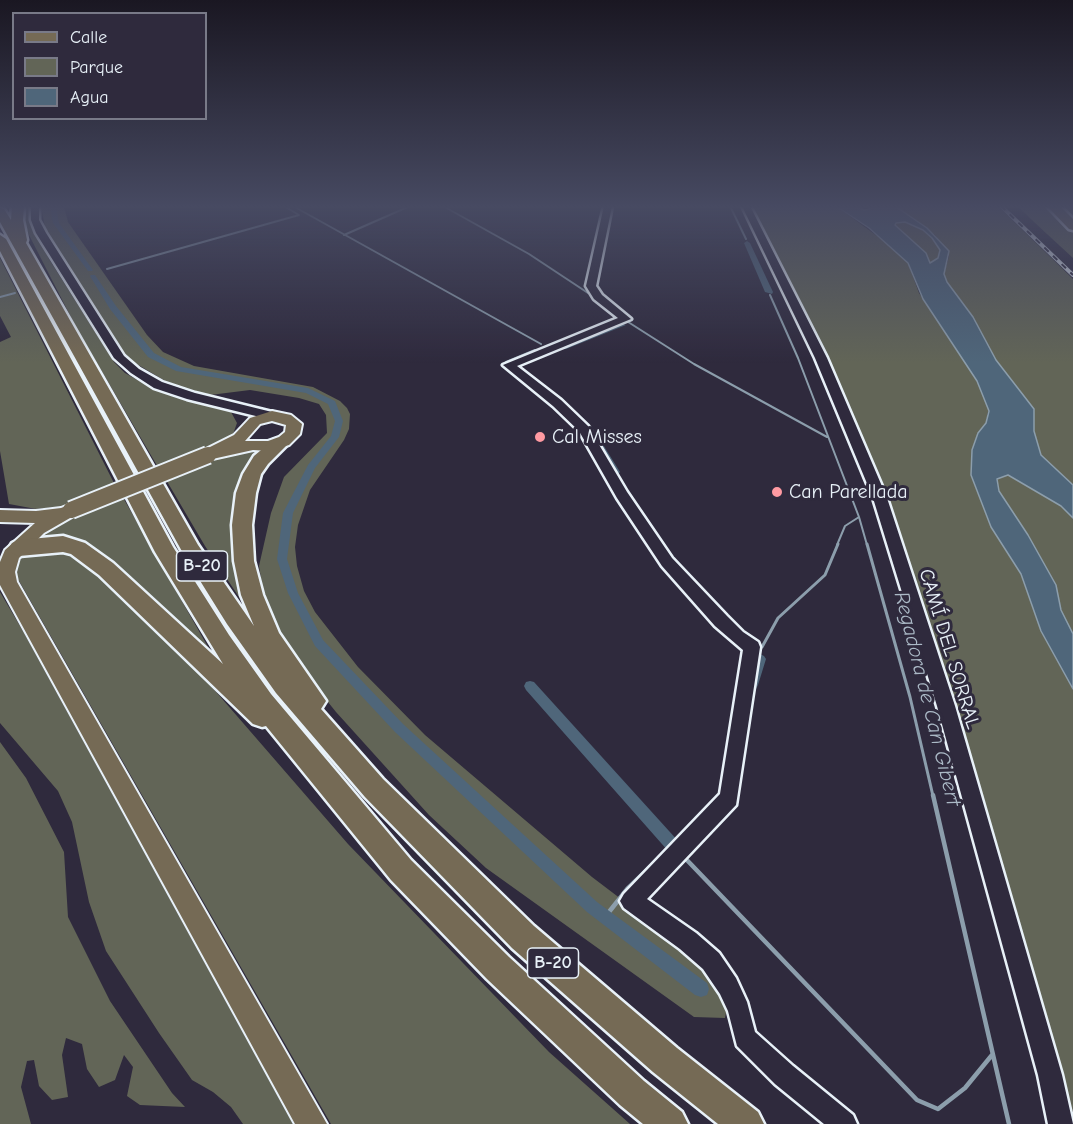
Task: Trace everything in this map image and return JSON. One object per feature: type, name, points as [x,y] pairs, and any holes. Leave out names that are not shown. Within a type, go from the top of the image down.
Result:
[{"type":"highway","name":"B-20","points":[[10,258],[165,552],[221,642],[262,702],[401,870],[498,968],[633,1093],[670,1124]]},
{"type":"highway","name":"B-20","points":[[28,258],[173,519],[235,618],[285,686],[374,788],[523,937],[665,1060],[746,1124]]},
{"type":"highway","points":[[279,444],[261,460],[252,474],[246,493],[242,525],[244,561],[252,596],[270,638],[374,788]]},
{"type":"highway","points":[[11,561],[63,544],[78,548],[106,569],[167,624],[240,697],[288,734]]},
{"type":"main road","points":[[11,561],[51,520],[208,456],[248,435],[258,420],[272,416],[288,418],[294,426],[291,436],[279,444],[265,447],[248,435]]},
{"type":"main road","points":[[1,514],[22,518],[71,510]]},
{"type":"main road","points":[[11,561],[30,526],[22,518]]},
{"type":"main road","points":[[11,561],[312,1124]]},
{"type":"street","points":[[57,258],[120,358],[135,371],[158,385],[272,416]]},
{"type":"street","points":[[597,258],[591,286],[598,297],[626,319],[509,365],[557,403],[584,429],[622,495],[667,562],[737,637],[752,647],[729,798],[631,901],[688,941],[711,962],[728,986],[739,1010],[745,1038],[784,1075],[844,1124]]},
{"type":"street","name":"CAMÍ DEL SORRAL","points":[[772,258],[826,368],[880,498],[949,717],[1050,1075],[1060,1124]]},
{"type":"street","points":[[234,407],[244,418],[248,435]]},
{"type":"green space","points":[[0,258],[116,487],[68,506],[36,509],[9,504],[0,451],[0,342],[11,337],[0,316]]},
{"type":"green space","points":[[41,258],[49,258],[114,362],[125,373],[154,389],[231,412],[237,423],[232,437],[225,443],[159,469],[77,329]]},
{"type":"green space","points":[[64,258],[93,258],[147,335],[163,352],[194,366],[313,387],[340,401],[347,408],[350,414],[349,429],[310,490],[298,525],[295,547],[297,566],[304,591],[315,612],[358,667],[425,735],[592,877],[708,965],[728,1002],[725,1018],[694,1017],[486,868],[429,815],[336,712],[299,666],[278,632],[265,603],[259,566],[271,513],[284,477],[327,433],[326,415],[319,404],[299,398],[250,390],[210,395],[172,385],[130,360]]},
{"type":"green space","points":[[775,258],[903,258],[908,263],[919,293],[977,381],[989,406],[986,423],[978,433],[972,450],[971,475],[991,527],[1021,574],[1041,631],[1073,689],[1073,1124],[939,667],[802,312]]},
{"type":"green space","points":[[928,258],[937,258],[930,264]]},
{"type":"green space","points":[[948,258],[1052,258],[1073,279],[1073,485],[1041,455],[1034,431],[1034,413],[996,360],[973,317],[947,282],[944,274]]},
{"type":"green space","points":[[253,452],[257,455],[249,467],[251,615],[205,546],[165,478],[225,454]]},
{"type":"green space","points":[[1008,475],[1061,506],[1073,518],[1073,634],[1061,610],[1052,578],[999,491],[997,479]]},
{"type":"green space","points":[[121,494],[212,654],[112,565],[41,538],[49,528]]},
{"type":"green space","points":[[42,549],[71,551],[90,565],[165,633],[348,844],[549,1052],[630,1124],[331,1124],[15,574],[21,558]]},
{"type":"green space","points":[[0,592],[293,1124],[243,1124],[231,1107],[213,1092],[192,1080],[106,951],[89,902],[72,822],[58,791],[0,723]]},
{"type":"green space","points":[[0,742],[26,778],[64,852],[68,917],[110,1001],[172,1093],[185,1107],[140,1105],[127,1096],[133,1067],[124,1055],[115,1080],[99,1087],[87,1069],[82,1044],[66,1038],[62,1055],[68,1097],[52,1100],[39,1086],[34,1060],[27,1061],[21,1087],[31,1124],[0,1124]]},
{"type":"water","points":[[903,258],[928,258],[930,263],[937,258],[947,258],[944,274],[947,282],[973,317],[996,360],[1034,409],[1034,431],[1041,455],[1073,485],[1073,518],[1061,506],[1008,475],[997,479],[999,491],[1028,535],[1056,585],[1061,610],[1073,634],[1073,689],[1041,631],[1021,574],[991,527],[971,475],[972,450],[978,433],[986,423],[989,411],[977,381],[923,299],[908,263]]},
{"type":"waterway","points":[[82,258],[90,270]]},
{"type":"waterway","points":[[107,269],[144,258]]},
{"type":"waterway","points":[[387,258],[541,344]]},
{"type":"waterway","points":[[536,258],[588,293]]},
{"type":"waterway","name":"Regadora de Can Gibert","points":[[754,258],[769,292]]},
{"type":"waterway","points":[[93,276],[113,307],[151,355],[179,369],[308,391],[332,403],[339,421],[335,437],[311,467],[288,513],[282,559],[293,593],[319,643],[399,728],[592,907],[701,989]]},
{"type":"waterway","points":[[0,297],[15,293]]},
{"type":"waterway","name":"Regadora de Can Gibert","points":[[770,295],[798,358],[859,517]]},
{"type":"waterway","points":[[625,320],[694,364],[827,437]]},
{"type":"waterway","points":[[563,347],[622,325]]},
{"type":"waterway","points":[[509,364],[506,362],[535,350]]},
{"type":"waterway","points":[[589,429],[615,472]]},
{"type":"waterway","points":[[837,545],[845,526],[859,517]]},
{"type":"waterway","name":"Regadora de Can Gibert","points":[[859,517],[867,545]]},
{"type":"waterway","points":[[762,647],[778,618],[825,575],[838,544]]},
{"type":"waterway","name":"Regadora de Can Gibert","points":[[867,544],[910,697],[933,796]]},
{"type":"waterway","points":[[752,685],[760,659]]},
{"type":"waterway","points":[[530,686],[674,847]]},
{"type":"waterway","name":"Regadora de Can Gibert","points":[[933,795],[1009,1124]]},
{"type":"waterway","points":[[684,857],[917,1100],[938,1109],[965,1088],[992,1055]]},
{"type":"waterway","points":[[605,917],[628,888],[654,863]]},
{"type":"railway","points":[[1056,258],[1073,275]]},
{"type":"place","name":"Cal Misses","points":[[540,437]]},
{"type":"place","name":"Can Parellada","points":[[777,492]]}]
